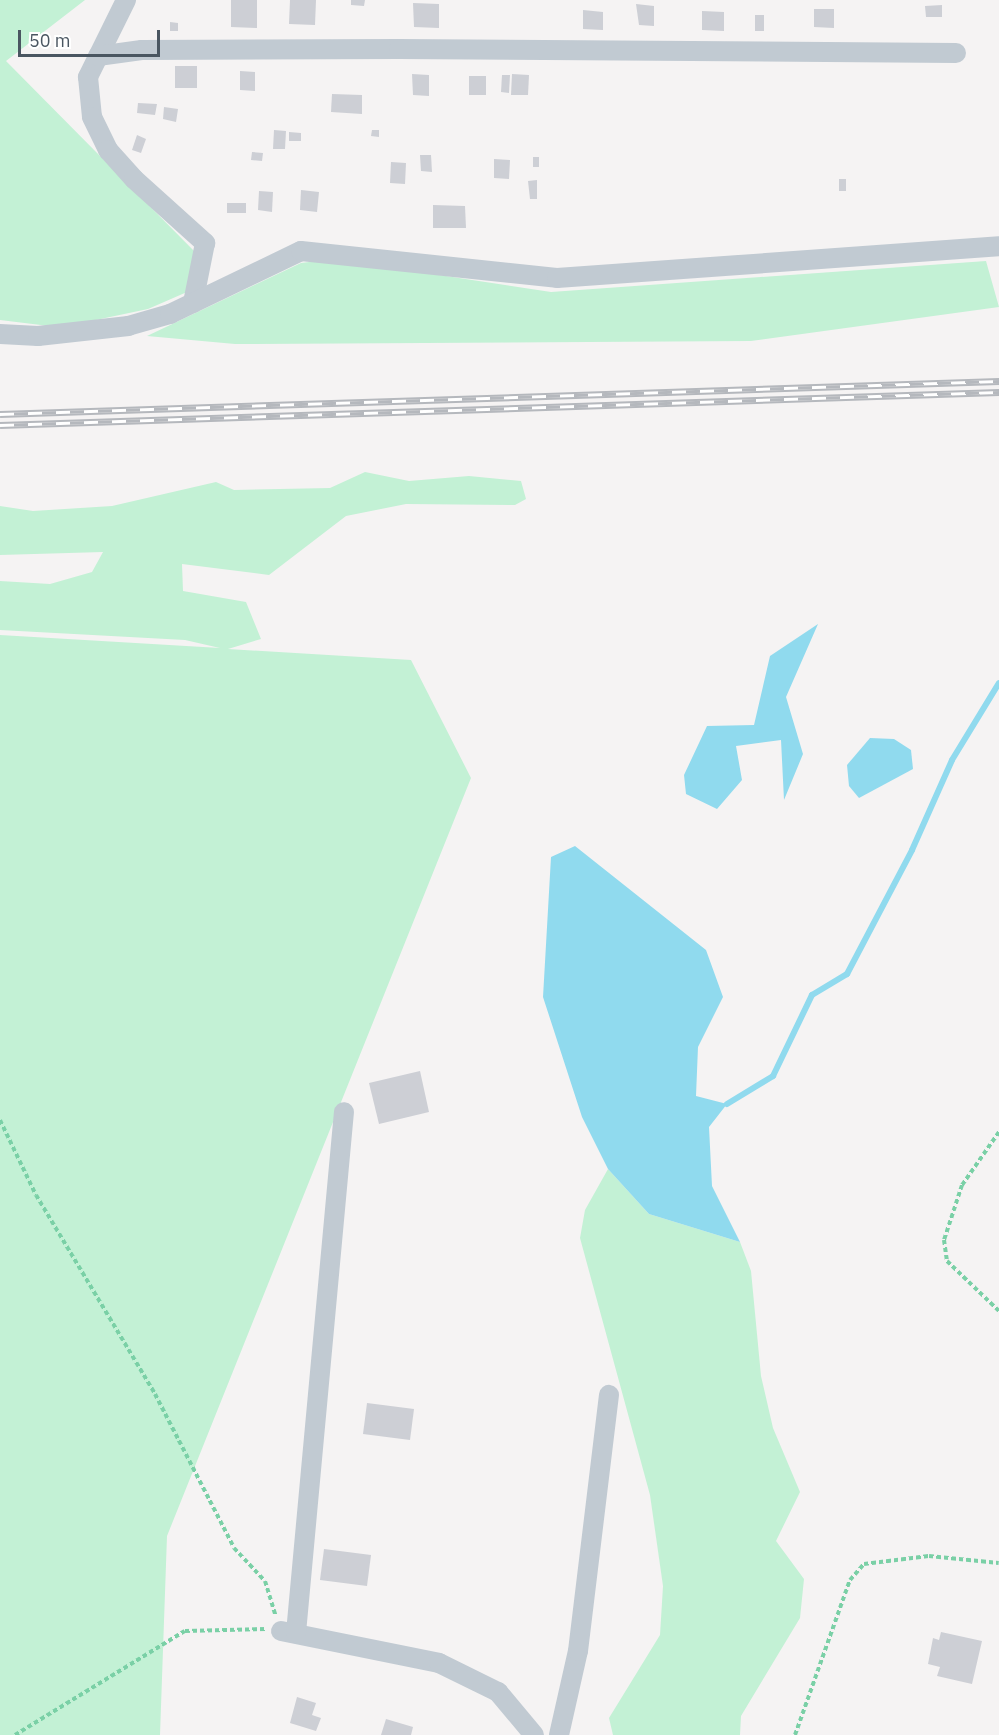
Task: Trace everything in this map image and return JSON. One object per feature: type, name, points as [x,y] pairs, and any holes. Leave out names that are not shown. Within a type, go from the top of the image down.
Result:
[{"type":"street","points":[[126,0],[88,77],[92,117],[108,150],[205,243],[193,303]]},
{"type":"street","points":[[98,56],[142,50],[399,49],[956,53]]},
{"type":"street","points":[[0,334],[38,336],[129,326],[193,303],[293,255],[321,250],[557,278],[999,246]]},
{"type":"street","points":[[345,1112],[288,1632],[439,1663],[476,1679],[498,1692],[534,1735]]},
{"type":"street","points":[[559,1735],[578,1651],[609,1395]]},
{"type":"path","points":[[0,1120],[36,1195],[149,1384],[234,1548],[242,1560],[252,1562],[276,1608],[273,1628],[185,1631],[15,1735]]},
{"type":"path","points":[[999,1132],[962,1185],[944,1240],[947,1261],[999,1311]]},
{"type":"path","points":[[795,1735],[850,1580],[864,1564],[929,1557],[999,1563]]},
{"type":"green space","points":[[0,0],[85,0],[6,61],[197,254],[187,292],[148,309],[91,321],[49,326],[0,320]]},
{"type":"green space","points":[[334,259],[551,292],[986,261],[999,307],[751,341],[235,344],[147,336],[301,263]]},
{"type":"green space","points":[[365,472],[409,481],[469,476],[521,481],[526,499],[515,505],[406,504],[346,516],[269,575],[182,564],[183,591],[246,602],[261,639],[228,649],[411,660],[471,778],[167,1536],[160,1735],[0,1735],[0,635],[220,648],[185,640],[0,630],[0,581],[50,584],[92,572],[103,552],[0,555],[0,506],[33,511],[112,506],[216,482],[234,490],[330,488]]},
{"type":"green space","points":[[608,1169],[649,1214],[740,1242],[751,1271],[761,1376],[773,1428],[800,1492],[776,1541],[804,1579],[800,1618],[741,1716],[740,1735],[613,1735],[609,1718],[660,1635],[663,1586],[650,1495],[580,1238],[585,1210]]},
{"type":"water","points":[[818,624],[786,697],[803,754],[784,800],[781,740],[736,746],[742,780],[717,809],[686,794],[684,775],[707,726],[754,725],[770,656]]},
{"type":"water","points":[[870,738],[894,739],[911,750],[913,769],[859,798],[849,786],[847,765]]},
{"type":"water","points":[[575,846],[706,950],[723,997],[698,1047],[696,1096],[727,1104],[709,1127],[712,1186],[740,1242],[649,1214],[608,1169],[582,1117],[543,997],[551,857]]},
{"type":"building","points":[[231,0],[257,0],[257,28],[231,27]]},
{"type":"building","points":[[290,0],[316,0],[315,25],[289,24]]},
{"type":"building","points":[[351,0],[365,0],[364,6],[351,5]]},
{"type":"building","points":[[413,3],[439,4],[439,28],[414,27]]},
{"type":"building","points":[[636,4],[654,6],[654,26],[639,25]]},
{"type":"building","points":[[942,5],[942,17],[926,17],[925,6]]},
{"type":"building","points":[[814,9],[834,9],[834,28],[814,27]]},
{"type":"building","points":[[583,10],[603,12],[603,30],[583,29]]},
{"type":"building","points":[[702,11],[724,12],[724,31],[702,30]]},
{"type":"building","points":[[755,15],[764,15],[764,31],[755,31]]},
{"type":"building","points":[[170,22],[178,23],[178,31],[170,31]]},
{"type":"building","points":[[175,66],[197,66],[197,88],[175,88]]},
{"type":"building","points":[[240,71],[255,72],[255,91],[240,90]]},
{"type":"building","points":[[412,74],[429,75],[429,96],[413,95]]},
{"type":"building","points":[[512,74],[529,75],[528,95],[511,95]]},
{"type":"building","points":[[502,75],[510,75],[509,93],[501,92]]},
{"type":"building","points":[[469,76],[486,76],[486,95],[469,95]]},
{"type":"building","points":[[332,94],[362,95],[362,114],[331,112]]},
{"type":"building","points":[[138,103],[157,104],[155,115],[137,113]]},
{"type":"building","points":[[164,107],[178,109],[176,122],[163,119]]},
{"type":"building","points":[[274,130],[286,131],[285,149],[273,149]]},
{"type":"building","points":[[372,130],[379,130],[379,137],[371,136]]},
{"type":"building","points":[[289,132],[301,133],[301,141],[289,141]]},
{"type":"building","points":[[137,135],[146,139],[141,153],[132,150]]},
{"type":"building","points":[[252,152],[263,153],[262,161],[251,160]]},
{"type":"building","points":[[420,155],[431,155],[432,172],[421,171]]},
{"type":"building","points":[[533,157],[539,157],[539,167],[533,167]]},
{"type":"building","points":[[494,159],[510,160],[509,179],[494,178]]},
{"type":"building","points":[[391,162],[406,163],[405,184],[390,183]]},
{"type":"building","points":[[839,179],[846,179],[846,191],[839,191]]},
{"type":"building","points":[[537,180],[537,199],[530,199],[528,181]]},
{"type":"building","points":[[301,190],[319,192],[317,212],[300,210]]},
{"type":"building","points":[[259,191],[273,192],[272,212],[258,210]]},
{"type":"building","points":[[227,203],[246,203],[246,213],[227,213]]},
{"type":"building","points":[[433,205],[465,206],[466,228],[433,228]]},
{"type":"building","points":[[420,1071],[429,1112],[379,1124],[369,1083]]},
{"type":"building","points":[[367,1403],[414,1409],[410,1440],[363,1434]]},
{"type":"building","points":[[324,1549],[371,1555],[367,1586],[320,1580]]},
{"type":"building","points":[[941,1632],[982,1641],[972,1684],[937,1676],[940,1667],[928,1664],[933,1638],[939,1640]]},
{"type":"building","points":[[297,1697],[316,1703],[312,1715],[321,1718],[316,1731],[290,1723]]},
{"type":"building","points":[[386,1719],[413,1727],[411,1735],[381,1735]]},
{"type":"waterway","points":[[727,1104],[773,1076],[812,995],[847,974],[912,850],[952,760],[999,683]]},
{"type":"railway","points":[[0,414],[999,381]]},
{"type":"railway","points":[[0,425],[999,392]]}]
